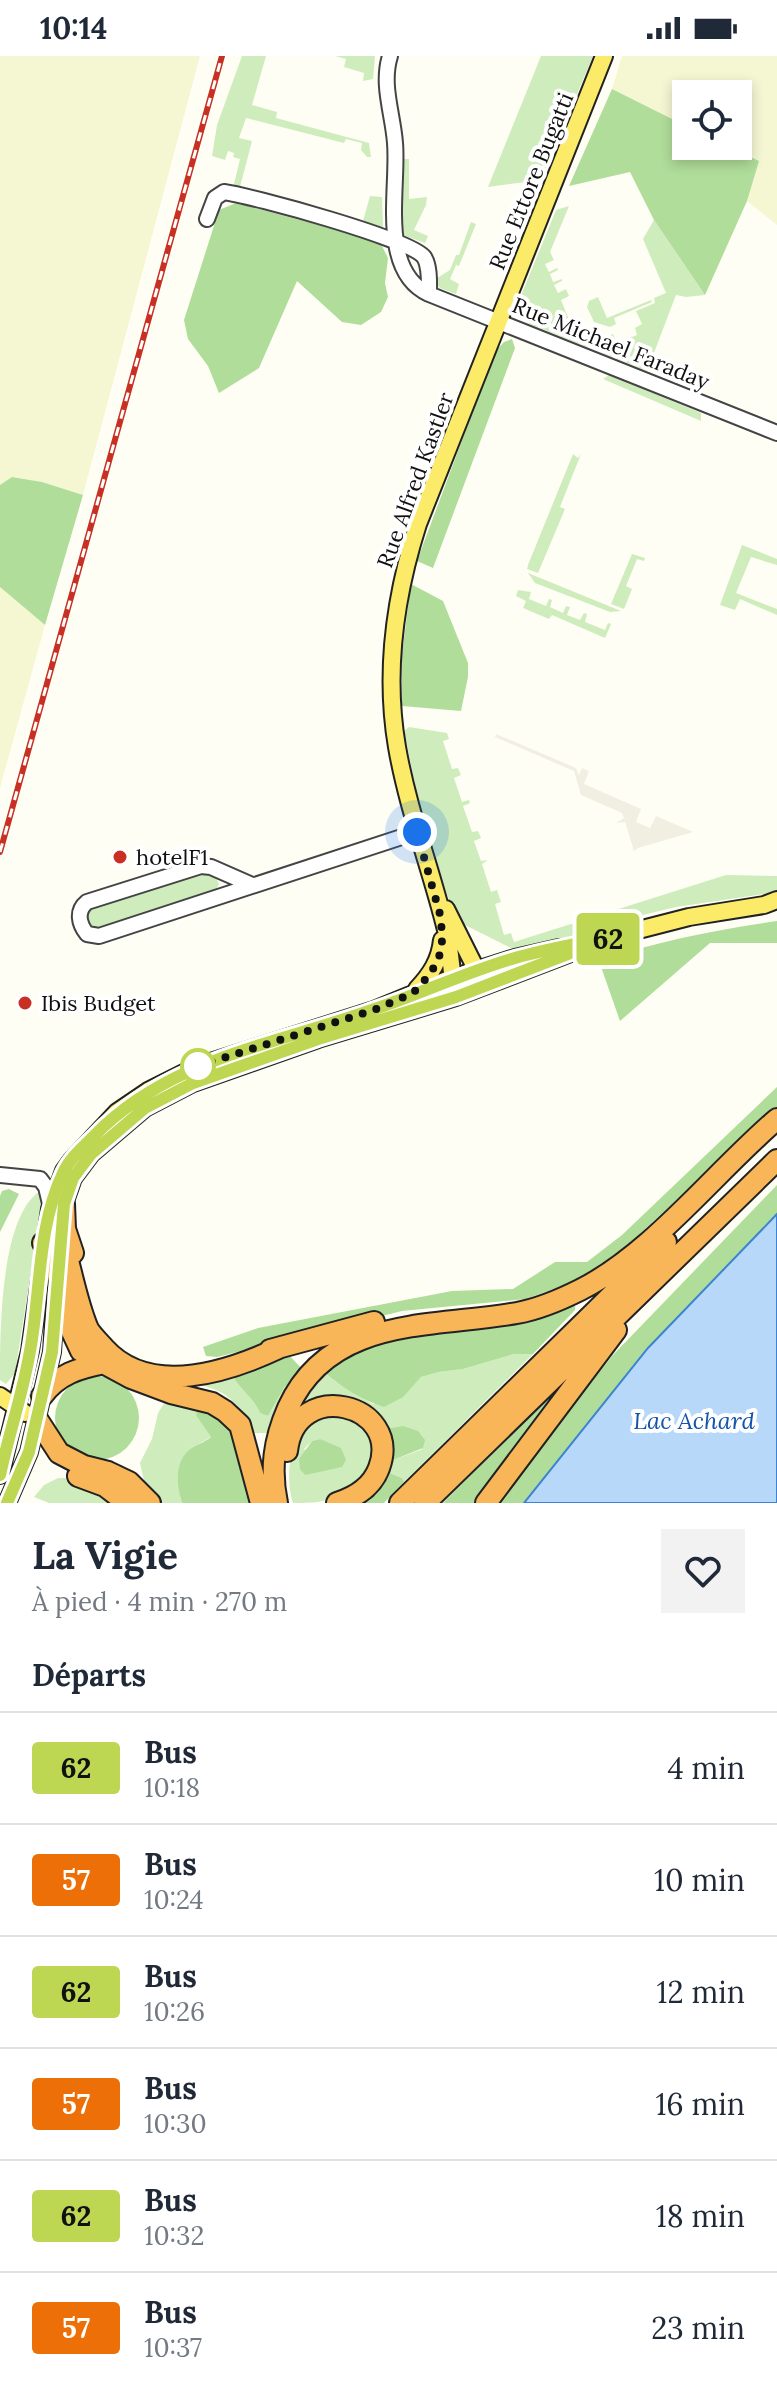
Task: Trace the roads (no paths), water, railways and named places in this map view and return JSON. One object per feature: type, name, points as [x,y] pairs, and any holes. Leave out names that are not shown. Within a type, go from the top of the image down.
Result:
[{"type":"highway","points":[[278,1501],[273,1456],[281,1426],[297,1392],[332,1355],[361,1339],[391,1329],[520,1313],[581,1290],[616,1269],[777,1119]]},
{"type":"highway","points":[[400,1503],[777,1133]]},
{"type":"highway","points":[[425,1503],[635,1295],[777,1160]]},
{"type":"highway","points":[[57,1206],[96,1325],[119,1350],[143,1366],[182,1370],[393,1317],[553,1302]]},
{"type":"highway","points":[[52,1243],[89,1331],[111,1355],[141,1374],[183,1378],[259,1358],[281,1347]]},
{"type":"highway","points":[[52,1243],[68,1323],[81,1351],[131,1378],[171,1393],[212,1403],[225,1411],[240,1425],[278,1501]]},
{"type":"highway","points":[[486,1503],[587,1366],[632,1312],[635,1295]]},
{"type":"highway","points":[[42,1396],[50,1384],[78,1368],[105,1363]]},
{"type":"highway","points":[[278,1501],[288,1444],[294,1429],[301,1418],[312,1411],[335,1405],[347,1407],[367,1418],[375,1427],[382,1450],[381,1463],[371,1483],[337,1503]]},
{"type":"highway","points":[[37,1419],[45,1454],[67,1472],[105,1486],[127,1503]]},
{"type":"highway","points":[[37,1419],[59,1453],[84,1466],[129,1482],[150,1503]]},
{"type":"main road","name":"Rue Ettore Bugatti","points":[[499,322],[604,56]]},
{"type":"main road","name":"Rue Alfred Kastler","points":[[456,997],[446,930],[417,832],[397,747],[391,667],[397,602],[418,524],[499,322]]},
{"type":"main road","name":"Rue Alfred Kastler","points":[[436,893],[456,926],[483,987]]},
{"type":"main road","points":[[57,1206],[91,1154],[145,1108],[193,1083],[419,996],[452,978],[499,963],[689,917],[773,904]]},
{"type":"main road","points":[[419,996],[441,952],[441,918]]},
{"type":"main road","points":[[7,1503],[7,1477],[17,1407],[64,1171],[117,1112],[148,1091],[198,1066],[419,996],[437,1002],[456,997],[615,936]]},
{"type":"main road","points":[[7,1477],[26,1461],[37,1419],[52,1352],[57,1271]]},
{"type":"main road","points":[[0,1396],[37,1419]]},
{"type":"street","points":[[390,56],[386,74],[395,143],[396,242]]},
{"type":"street","points":[[207,219],[215,198],[224,192],[324,218],[396,242],[424,258],[429,294]]},
{"type":"street","name":"Rue Michael Faraday","points":[[396,242],[411,280],[429,294],[777,433]]},
{"type":"street","points":[[252,885],[211,867],[201,866],[87,902],[80,909],[79,916],[87,934],[99,936],[417,832]]},
{"type":"street","points":[[0,1175],[40,1179],[57,1206]]},
{"type":"water","name":"Lac Achard","points":[[777,1214],[777,1503],[524,1503],[648,1348]]},
{"type":"railway","points":[[0,852],[222,56]]},
{"type":"place","name":"hotelF1","points":[[120,857]]},
{"type":"place","name":"Ibis Budget","points":[[25,1003]]}]
